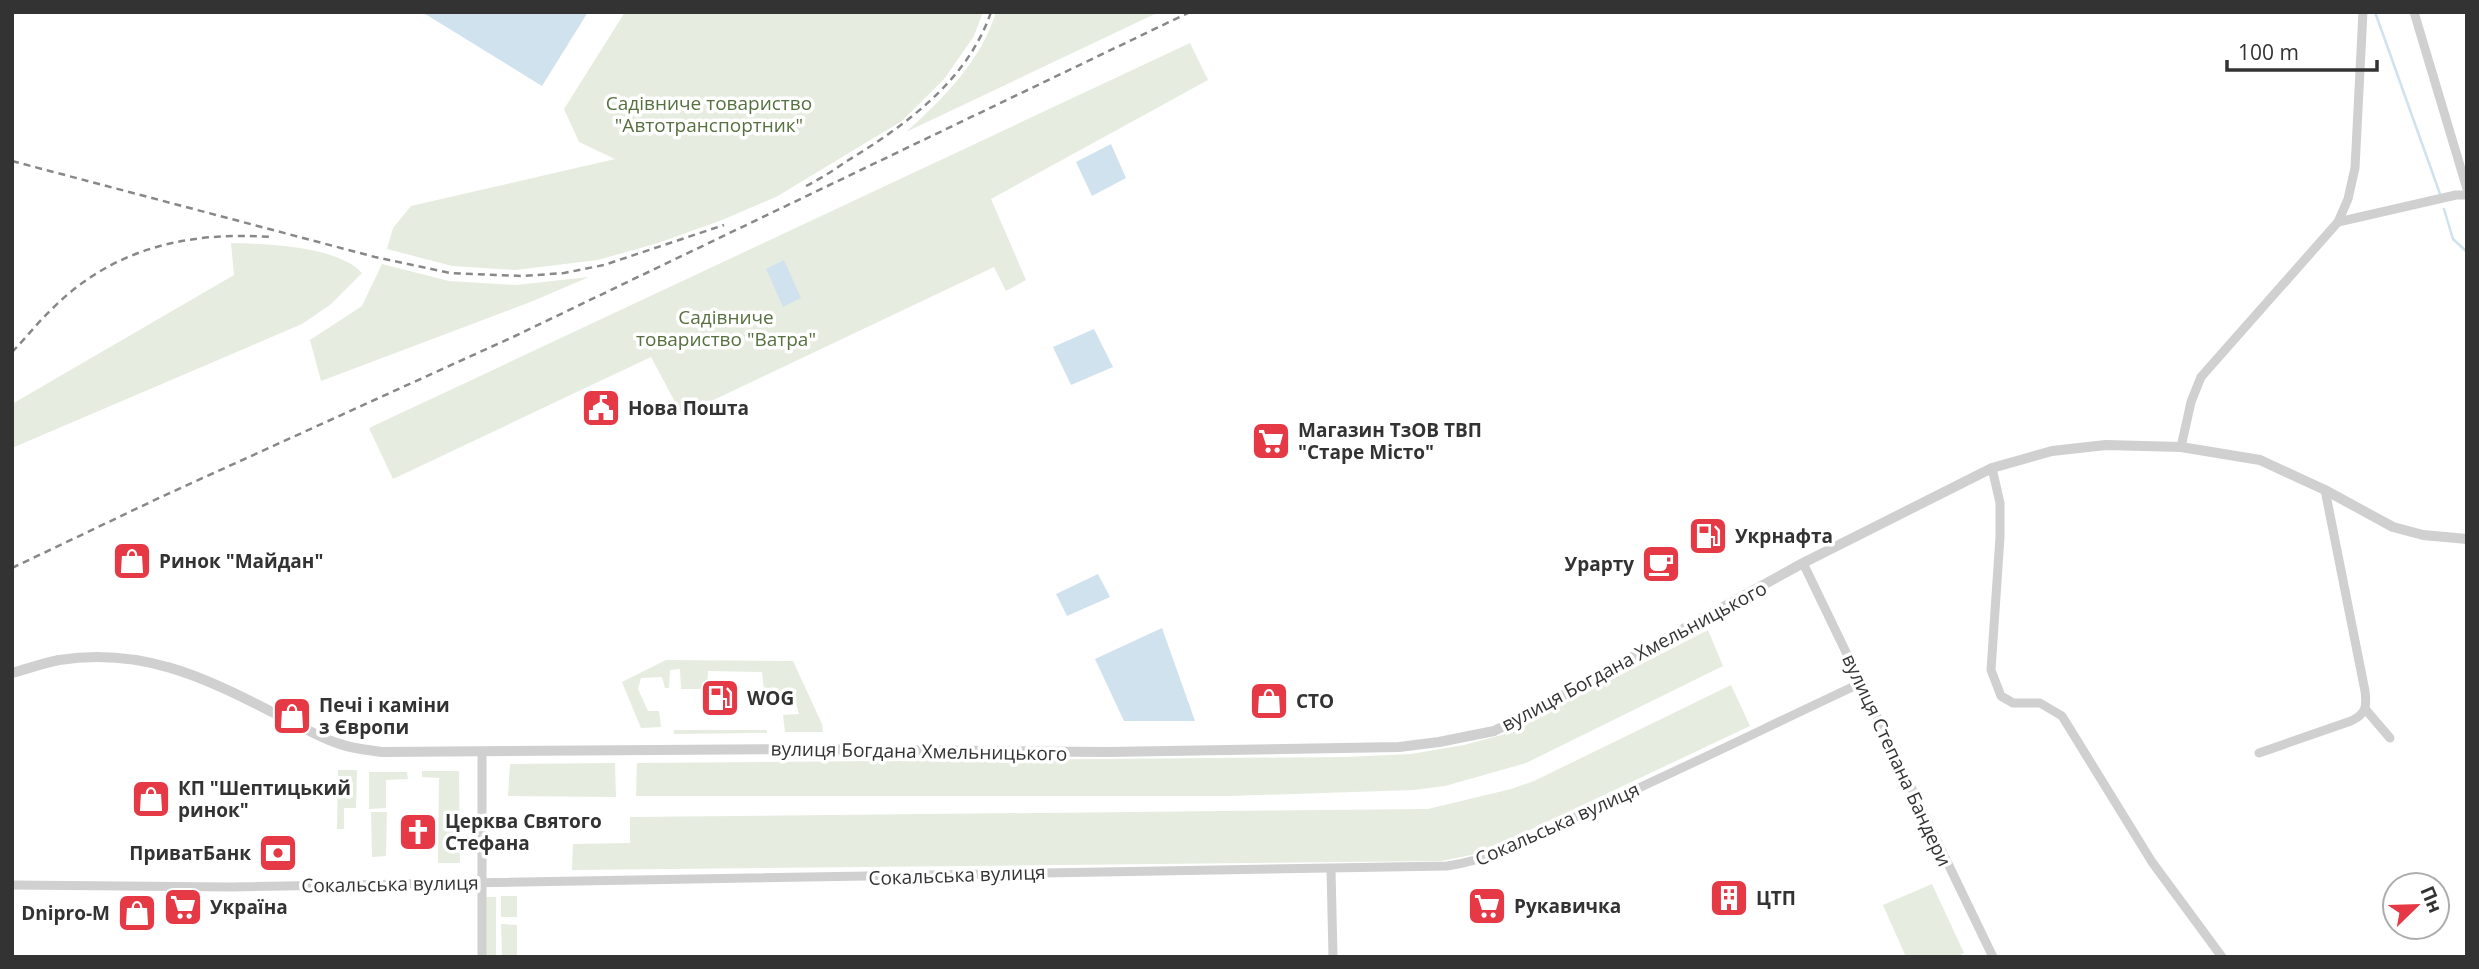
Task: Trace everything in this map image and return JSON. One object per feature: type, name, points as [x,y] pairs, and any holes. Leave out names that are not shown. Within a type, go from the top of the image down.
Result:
[{"type":"street","points":[[2181,447],[2190,402],[2201,377],[2338,222],[2348,199],[2355,168],[2363,12]]},
{"type":"street","points":[[2414,12],[2467,189]]},
{"type":"street","points":[[2338,222],[2456,195],[2467,195]]},
{"type":"street","name":"вулиця Богдана Хмельницького","points":[[12,673],[57,660],[108,657],[145,660],[221,685],[337,744],[382,752],[788,749],[1107,752],[1399,747],[1494,732],[1803,563],[1992,468],[2052,451],[2106,445],[2181,447],[2260,460],[2325,490],[2393,527],[2423,535],[2466,541]]},
{"type":"street","points":[[1992,468],[2000,503],[2000,537],[1991,670],[2001,696],[2014,703],[2040,703],[2062,716],[2152,862],[2222,957]]},
{"type":"street","points":[[2325,490],[2365,691],[2366,710],[2390,738]]},
{"type":"street","name":"вулиця Степана Бандери","points":[[1803,563],[1993,957]]},
{"type":"street","name":"Сокальська вулиця","points":[[12,885],[232,887],[1447,866],[1475,862],[1636,790],[1861,683]]},
{"type":"street","points":[[2259,753],[2351,721],[2366,710]]},
{"type":"street","points":[[482,751],[482,957]]},
{"type":"street","points":[[1331,869],[1333,957]]},
{"type":"green space","name":"Садівниче товариство \"Автотранспортник\"","points":[[625,12],[983,12],[974,36],[945,78],[902,121],[776,197],[722,220],[658,243],[598,260],[515,270],[452,266],[387,249],[393,228],[411,206],[615,159],[579,142],[564,109]]},
{"type":"green space","points":[[996,12],[1159,12],[906,132],[934,106],[971,63]]},
{"type":"green space","name":"Садівниче товариство \"Ватра\"","points":[[1190,43],[1208,80],[991,199],[1026,280],[1006,291],[994,267],[682,415],[651,357],[393,479],[369,428]]},
{"type":"green space","points":[[231,243],[282,246],[319,252],[351,264],[362,273],[330,305],[302,324],[12,448],[12,404],[234,275]]},
{"type":"green space","points":[[382,264],[449,281],[516,285],[589,277],[533,301],[321,381],[310,340],[362,306]]},
{"type":"green space","points":[[1708,630],[1723,666],[1526,763],[1445,786],[1413,790],[1230,796],[636,796],[637,763],[1344,757],[1411,754],[1464,745],[1505,734]]},
{"type":"green space","points":[[666,660],[793,661],[822,724],[823,732],[785,732],[783,715],[799,714],[793,693],[764,690],[762,672],[708,671],[707,689],[681,689],[680,669],[670,670],[669,688],[665,688],[662,677],[641,678],[638,689],[648,711],[659,711],[661,727],[641,728],[622,682]]},
{"type":"green space","points":[[1731,685],[1750,726],[1481,853],[1441,861],[572,870],[573,844],[630,843],[630,817],[1428,809],[1534,781]]},
{"type":"green space","points":[[674,730],[767,730],[767,733],[674,734]]},
{"type":"green space","points":[[615,763],[616,797],[508,796],[510,764]]},
{"type":"green space","points":[[338,770],[357,770],[356,808],[344,808],[344,829],[337,829]]},
{"type":"green space","points":[[422,771],[459,771],[460,863],[438,863],[439,778],[422,777]]},
{"type":"green space","points":[[369,772],[407,772],[408,779],[386,780],[386,808],[369,809]]},
{"type":"green space","points":[[371,812],[387,812],[386,856],[372,857]]},
{"type":"green space","points":[[1932,884],[1964,953],[1956,957],[1906,957],[1883,905]]},
{"type":"green space","points":[[501,896],[517,896],[517,917],[501,917]]},
{"type":"green space","points":[[485,897],[496,897],[496,957],[486,957]]},
{"type":"green space","points":[[501,924],[517,925],[517,957],[502,957]]},
{"type":"water","points":[[422,12],[588,12],[542,86]]},
{"type":"water","points":[[1111,144],[1126,178],[1092,196],[1076,162]]},
{"type":"water","points":[[784,260],[801,298],[783,307],[766,269]]},
{"type":"water","points":[[1094,329],[1113,367],[1071,385],[1053,347]]},
{"type":"water","points":[[1098,574],[1110,597],[1067,616],[1056,594]]},
{"type":"water","points":[[1162,628],[1195,721],[1124,721],[1095,659]]},
{"type":"waterway","points":[[2375,12],[2440,194]]},
{"type":"waterway","points":[[2444,209],[2453,239],[2467,252]]},
{"type":"railway","points":[[806,186],[891,132],[932,98],[951,80],[967,59],[991,12]]},
{"type":"railway","points":[[12,568],[515,336],[1190,12]]},
{"type":"railway","points":[[12,161],[375,257],[450,273],[523,276],[564,273],[604,265],[724,225]]},
{"type":"railway","points":[[12,352],[76,287],[127,258],[182,241],[211,237],[272,237]]},
{"type":"place","name":"Нова Пошта","points":[[601,408]]},
{"type":"place","name":"Магазин ТзОВ ТВП \"Старе Місто\"","points":[[1271,441]]},
{"type":"place","name":"Укрнафта","points":[[1708,536]]},
{"type":"place","name":"Ринок \"Майдан\"","points":[[132,561]]},
{"type":"place","name":"Урарту","points":[[1661,564]]},
{"type":"place","name":"WOG","points":[[720,698]]},
{"type":"place","name":"СТО","points":[[1269,701]]},
{"type":"place","name":"Печі і каміни з Європи","points":[[292,716]]},
{"type":"place","name":"КП \"Шептицький ринок\"","points":[[151,799]]},
{"type":"place","name":"Церква Святого Стефана","points":[[418,832]]},
{"type":"place","name":"ПриватБанк","points":[[278,853]]},
{"type":"place","name":"ЦТП","points":[[1729,898]]},
{"type":"place","name":"Рукавичка","points":[[1487,906]]},
{"type":"place","name":"Україна","points":[[183,907]]},
{"type":"place","name":"Dnipro-M","points":[[137,913]]}]
